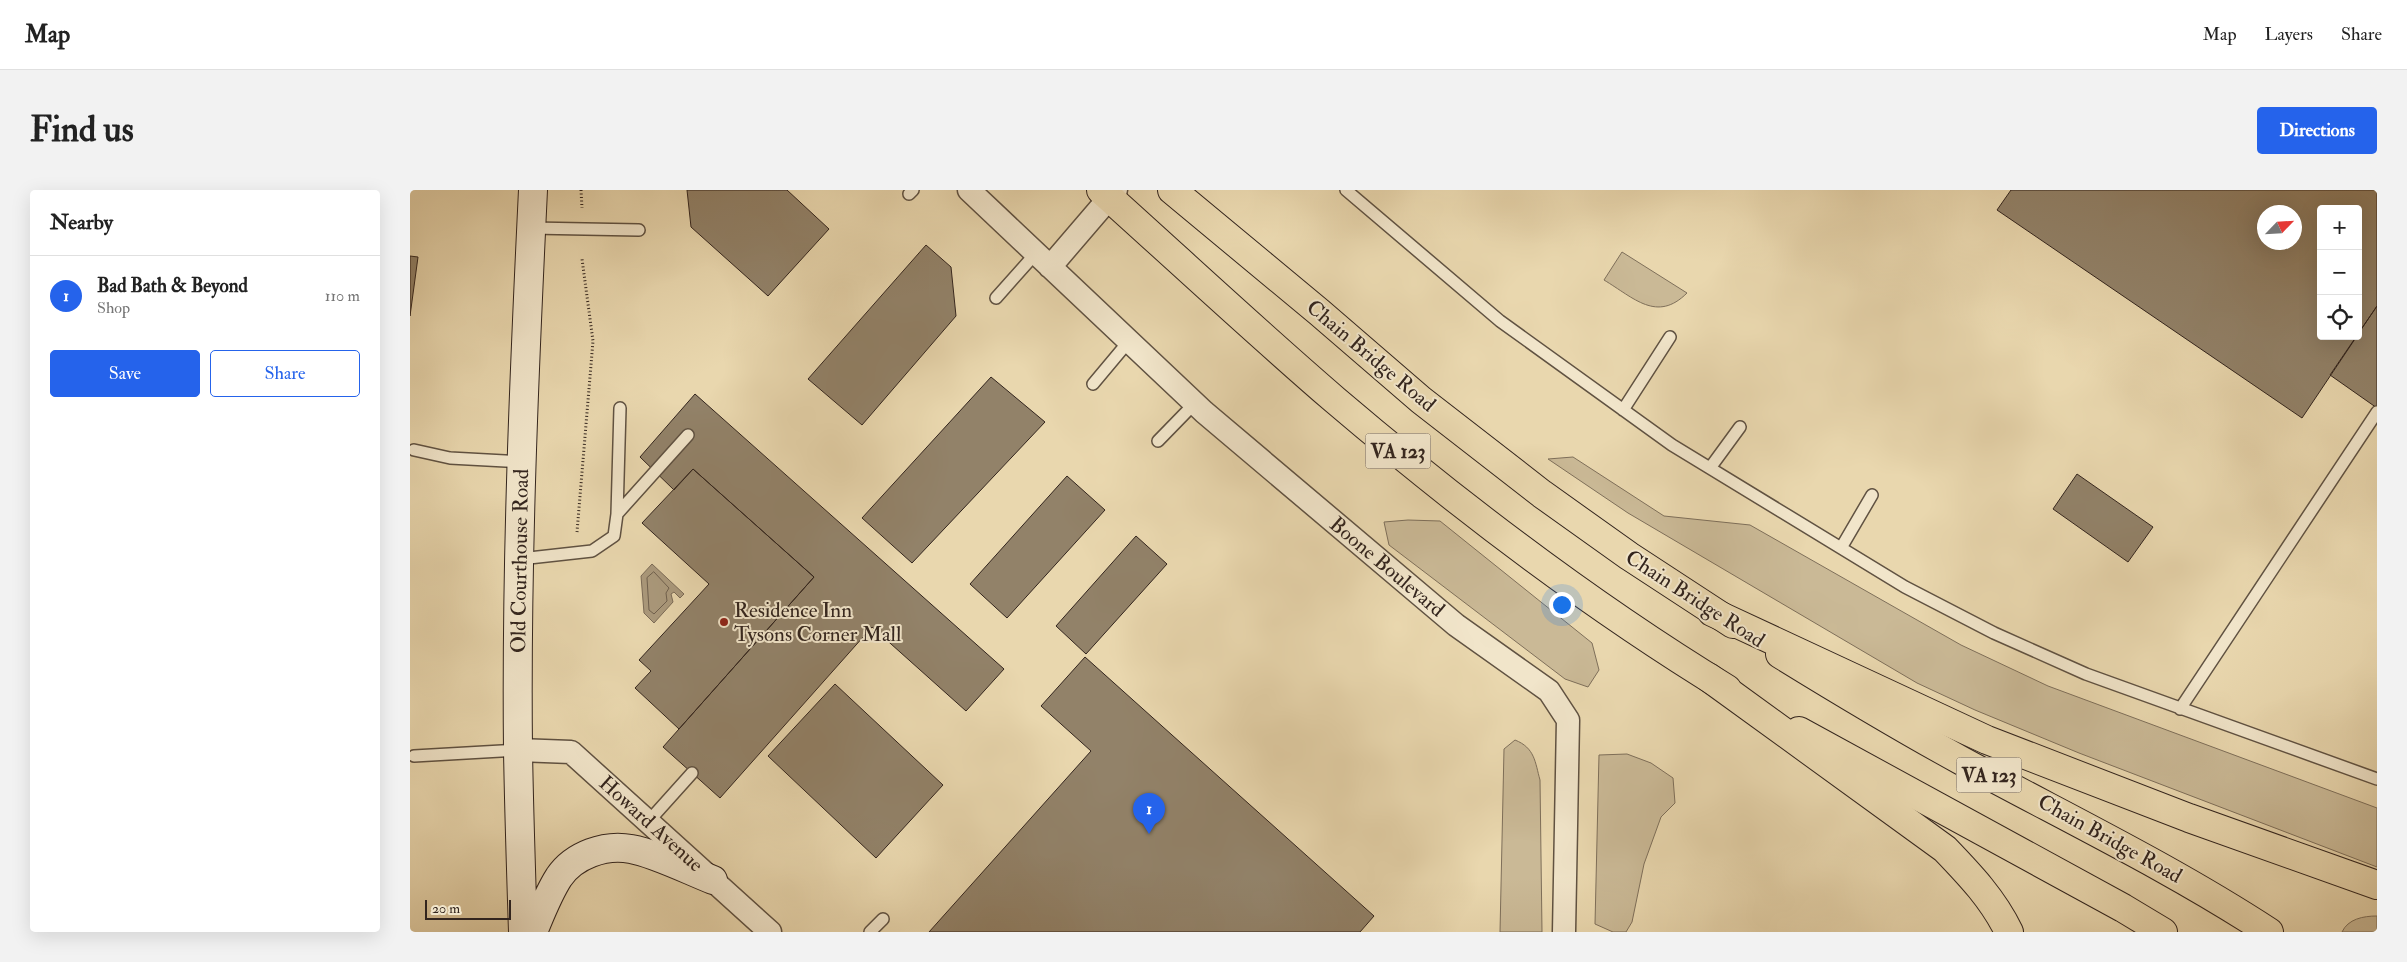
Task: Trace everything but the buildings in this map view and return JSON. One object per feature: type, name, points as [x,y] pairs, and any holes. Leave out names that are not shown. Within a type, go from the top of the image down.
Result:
[{"type":"main road","name":"Old Courthouse Road","points":[[523,932],[518,750],[520,559],[524,354],[533,190]]},
{"type":"main road","name":"Chain Bridge Road","points":[[1172,190],[1320,312],[1421,400],[1542,494],[1712,612],[1850,698],[1963,762],[2047,804],[2216,898],[2269,932]]},
{"type":"main road","name":"VA 123","points":[[1109,192],[1335,400],[1463,503],[1617,618],[1708,677],[1829,748],[2123,908],[2163,932]]},
{"type":"main road","points":[[1712,612],[1988,740],[2189,818],[2377,885]]},
{"type":"main road","points":[[1708,677],[1945,849],[1978,883],[1998,909],[2010,932]]},
{"type":"main road","points":[[533,932],[544,905],[560,876],[574,861],[590,852],[613,848],[631,848],[713,880]]},
{"type":"street","name":"Boone Boulevard","points":[[969,190],[1195,403],[1456,626],[1549,691],[1568,720],[1564,932]]},
{"type":"street","points":[[1043,260],[1109,192]]},
{"type":"street","name":"Howard Avenue","points":[[518,750],[572,752],[770,932]]},
{"type":"lane","points":[[1346,190],[1500,321],[1672,445],[1905,586],[1994,633],[2086,674],[2377,779]]},
{"type":"lane","points":[[531,228],[639,230]]},
{"type":"lane","points":[[996,298],[1043,260]]},
{"type":"lane","points":[[1623,410],[1670,337]]},
{"type":"lane","points":[[1093,384],[1129,341]]},
{"type":"lane","points":[[1158,441],[1195,403]]},
{"type":"lane","points":[[520,559],[592,552],[614,536],[617,514],[620,408]]},
{"type":"lane","points":[[2180,708],[2377,412]]},
{"type":"lane","points":[[1710,468],[1740,427]]},
{"type":"lane","points":[[617,514],[688,435]]},
{"type":"lane","points":[[414,450],[450,458],[522,462]]},
{"type":"lane","points":[[1841,548],[1872,495]]},
{"type":"lane","points":[[414,756],[518,750]]},
{"type":"lane","points":[[648,822],[692,772]]},
{"type":"lane","points":[[870,932],[882,919]]},
{"type":"path","points":[[581,190],[583,214]]},
{"type":"path","points":[[577,532],[593,341],[582,259]]},
{"type":"shaded area","points":[[1622,252],[1687,293],[1676,302],[1666,306],[1655,307],[1646,305],[1625,294],[1604,280]]},
{"type":"shaded area","points":[[1573,457],[1664,516],[1750,525],[1961,645],[2048,686],[2377,808],[2377,867],[2079,753],[1975,710],[1917,683],[1628,513],[1548,459]]},
{"type":"shaded area","points":[[1408,520],[1440,521],[1592,643],[1599,670],[1588,687],[1565,679],[1389,545],[1384,522]]},
{"type":"shaded area","points":[[1515,740],[1522,743],[1530,751],[1540,780],[1542,932],[1500,932],[1504,749]]},
{"type":"shaded area","points":[[1627,754],[1651,763],[1673,778],[1675,803],[1661,817],[1644,864],[1632,922],[1626,932],[1613,932],[1595,924],[1599,755]]},
{"type":"shaded area","points":[[2377,916],[2377,932],[2342,932],[2352,921]]},
{"type":"water","points":[[652,564],[684,594],[680,598],[674,592],[671,594],[673,602],[654,623],[644,613],[641,576]]},
{"type":"place","name":"Residence Inn Tysons Corner Mall","points":[[724,622]]},
{"type":"place","name":"Bad Bath & Beyond","points":[[1149,834]]}]
